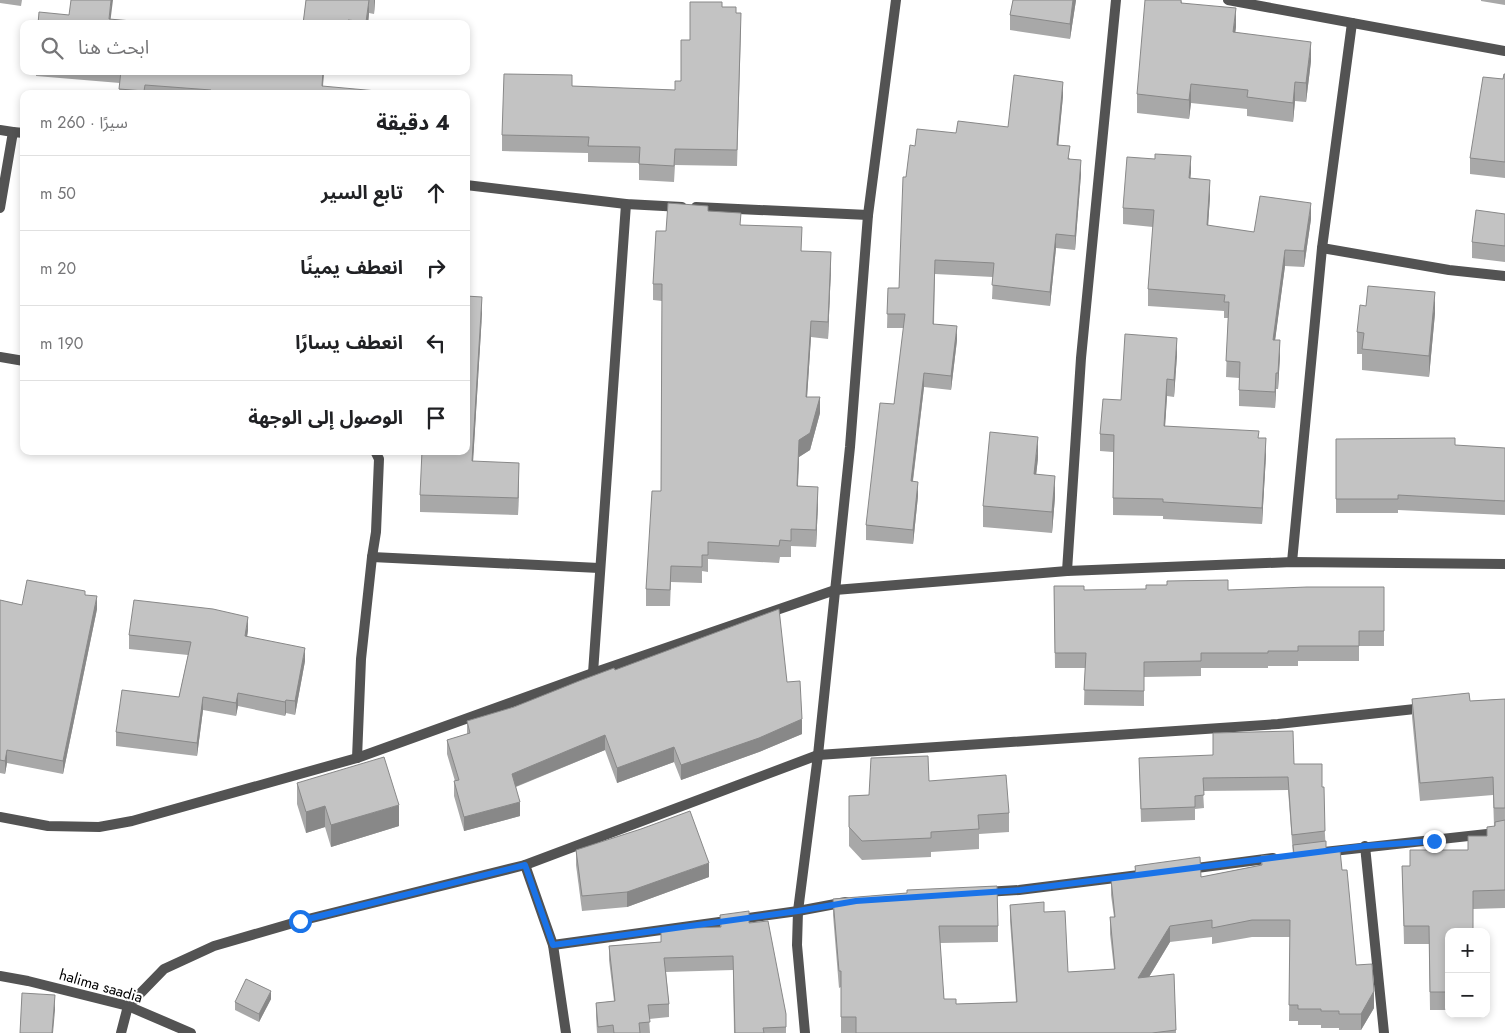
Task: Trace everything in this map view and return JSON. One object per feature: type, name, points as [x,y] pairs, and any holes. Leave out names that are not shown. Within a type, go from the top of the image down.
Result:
[{"type":"street","points":[[805,1033],[797,945],[798,911],[818,755],[850,447],[868,215],[896,0]]},
{"type":"street","points":[[1067,571],[1081,358],[1116,0]]},
{"type":"street","points":[[1228,0],[1505,51]]},
{"type":"street","points":[[1292,562],[1322,248],[1352,23]]},
{"type":"street","points":[[0,130],[18,133],[0,208]]},
{"type":"street","points":[[470,185],[626,204],[868,215]]},
{"type":"street","points":[[593,673],[626,204]]},
{"type":"street","points":[[1322,248],[1449,270],[1505,276]]},
{"type":"street","points":[[0,357],[20,360]]},
{"type":"street","points":[[357,758],[361,659],[376,532],[379,468],[377,455]]},
{"type":"street","points":[[372,557],[599,568]]},
{"type":"street","points":[[0,817],[48,826],[99,827],[132,821],[357,758],[593,673],[834,590],[1067,571],[1292,562],[1505,564]]},
{"type":"street","points":[[121,1033],[128,1006],[164,969],[214,946],[300,921],[525,865],[818,755],[1278,724],[1435,707]]},
{"type":"street","points":[[1306,854],[1505,832]]},
{"type":"street","points":[[1365,846],[1384,1033]]},
{"type":"street","points":[[1178,870],[1286,856]]},
{"type":"street","points":[[525,865],[553,945],[566,1033]]},
{"type":"street","points":[[971,893],[1020,890],[1158,872]]},
{"type":"street","points":[[553,945],[798,911],[856,901]]},
{"type":"street","name":"halima saadia","points":[[0,976],[128,1006],[191,1033]]},
{"type":"building","points":[[71,0],[111,0],[109,19],[121,20],[38,20],[39,12],[69,15]]},
{"type":"building","points":[[306,0],[369,0],[366,20],[304,20]]},
{"type":"building","points":[[1013,0],[1073,0],[1070,24],[1010,15]]},
{"type":"building","points":[[1145,0],[1181,0],[1181,3],[1236,8],[1233,32],[1311,42],[1306,83],[1295,82],[1293,103],[1247,97],[1248,90],[1191,84],[1189,100],[1137,94]]},
{"type":"building","points":[[690,2],[722,2],[722,7],[736,7],[736,13],[741,13],[737,150],[675,149],[674,166],[639,164],[640,147],[588,146],[589,137],[502,135],[504,74],[572,75],[572,86],[675,90],[675,81],[681,81],[681,40],[690,40]]},
{"type":"building","points":[[1504,74],[1505,162],[1470,158],[1483,77],[1503,79]]},
{"type":"building","points":[[121,75],[323,75],[322,86],[366,90],[211,90],[145,85],[144,90],[119,89]]},
{"type":"building","points":[[1014,75],[1063,82],[1057,145],[1070,146],[1068,159],[1081,160],[1075,236],[1056,234],[1050,292],[992,285],[994,263],[935,260],[933,324],[957,326],[951,376],[924,373],[911,481],[918,482],[913,530],[866,525],[880,403],[894,404],[905,314],[887,314],[888,288],[899,288],[903,177],[906,177],[910,145],[915,146],[917,129],[956,133],[958,121],[1008,127]]},
{"type":"building","points":[[1155,154],[1191,156],[1189,178],[1210,180],[1207,225],[1254,232],[1260,196],[1311,203],[1304,251],[1285,250],[1273,340],[1280,340],[1275,392],[1239,390],[1240,362],[1226,361],[1229,302],[1224,302],[1225,295],[1148,289],[1154,210],[1123,208],[1127,157],[1155,159]]},
{"type":"building","points":[[668,203],[708,206],[708,211],[741,213],[740,225],[802,227],[801,251],[831,252],[828,322],[811,321],[806,397],[820,397],[810,433],[799,440],[797,486],[818,487],[816,530],[791,529],[791,541],[780,540],[779,546],[708,542],[708,555],[702,555],[702,567],[671,566],[670,590],[646,589],[652,491],[661,491],[662,284],[653,284],[656,231],[666,231]]},
{"type":"building","points":[[1476,210],[1505,214],[1505,246],[1472,242]]},
{"type":"building","points":[[1368,286],[1435,292],[1429,356],[1362,349],[1364,333],[1357,332],[1360,305],[1366,306]]},
{"type":"building","points":[[470,296],[482,297],[472,461],[519,463],[518,498],[420,495],[422,455],[470,455]]},
{"type":"building","points":[[1125,334],[1177,338],[1174,380],[1167,379],[1164,426],[1259,431],[1258,438],[1266,438],[1262,508],[1163,502],[1163,499],[1113,498],[1114,435],[1100,434],[1103,399],[1121,400]]},
{"type":"building","points":[[990,432],[1038,437],[1034,474],[1055,476],[1052,512],[983,506]]},
{"type":"building","points":[[1455,438],[1455,445],[1505,448],[1505,501],[1398,495],[1398,499],[1336,499],[1336,439]]},
{"type":"building","points":[[27,580],[85,591],[85,595],[97,596],[63,761],[7,750],[5,761],[0,760],[0,600],[22,605]]},
{"type":"building","points":[[1228,580],[1228,590],[1384,587],[1384,631],[1359,631],[1359,646],[1298,646],[1298,651],[1268,651],[1268,653],[1201,653],[1201,661],[1144,662],[1144,691],[1084,690],[1086,653],[1055,653],[1054,586],[1084,586],[1084,590],[1146,589],[1146,585],[1167,585],[1167,581]]},
{"type":"building","points":[[134,600],[213,609],[248,617],[245,636],[305,648],[295,701],[286,700],[285,702],[238,693],[236,703],[203,697],[197,743],[116,732],[122,690],[179,697],[191,642],[129,635]]},
{"type":"building","points":[[779,609],[787,682],[800,681],[802,719],[759,738],[681,765],[674,747],[617,768],[605,735],[512,774],[520,802],[464,817],[454,781],[459,780],[447,740],[470,733],[467,721],[514,707],[614,668],[615,670]]},
{"type":"building","points":[[1469,693],[1470,701],[1505,699],[1505,808],[1494,808],[1493,777],[1420,783],[1412,699]]},
{"type":"building","points":[[1293,731],[1294,764],[1322,764],[1325,831],[1292,835],[1288,777],[1203,778],[1204,795],[1195,796],[1195,807],[1141,809],[1139,758],[1213,755],[1213,733]]},
{"type":"building","points":[[928,756],[929,781],[1006,775],[1009,813],[978,815],[979,829],[931,832],[931,838],[862,841],[849,827],[849,796],[869,795],[871,758]]},
{"type":"building","points":[[384,757],[399,805],[331,825],[325,806],[306,812],[297,783]]},
{"type":"building","points":[[690,811],[709,863],[627,892],[582,896],[576,850]]},
{"type":"building","points":[[1505,820],[1505,890],[1473,891],[1473,928],[1445,928],[1445,992],[1430,992],[1429,926],[1404,926],[1402,866],[1410,866],[1410,850],[1468,850],[1468,836],[1487,836],[1487,827],[1495,826],[1495,822]]},
{"type":"building","points":[[1326,841],[1326,851],[1340,850],[1342,870],[1347,870],[1356,965],[1372,964],[1374,991],[1361,1014],[1339,1014],[1339,1011],[1321,1011],[1321,1009],[1298,1009],[1298,1005],[1289,1005],[1290,920],[1252,920],[1212,928],[1212,920],[1170,926],[1138,978],[1174,974],[1176,1030],[1152,1033],[856,1033],[856,1017],[841,1017],[841,971],[839,971],[833,899],[907,893],[907,890],[997,886],[998,926],[939,926],[944,999],[956,999],[956,1004],[1017,1002],[1010,905],[1044,902],[1044,912],[1065,911],[1068,972],[1115,969],[1110,917],[1115,917],[1111,879],[1136,876],[1135,866],[1200,857],[1201,877],[1262,865],[1261,856],[1294,854],[1293,845]]},
{"type":"building","points":[[749,911],[749,923],[768,921],[786,1014],[786,1027],[763,1028],[764,1033],[735,1033],[733,956],[664,958],[669,1004],[648,1005],[650,1022],[639,1023],[640,1033],[614,1033],[613,1025],[598,1027],[596,1003],[615,1001],[609,946],[661,942],[661,929],[721,927],[720,915]]},
{"type":"building","points":[[246,979],[271,991],[259,1014],[235,1002]]},
{"type":"building","points":[[22,993],[55,995],[52,1033],[20,1033]]},
{"type":"route","points":[[300,921],[525,865],[553,945],[798,911],[856,901],[1020,890],[1365,846],[1434,841]]}]
